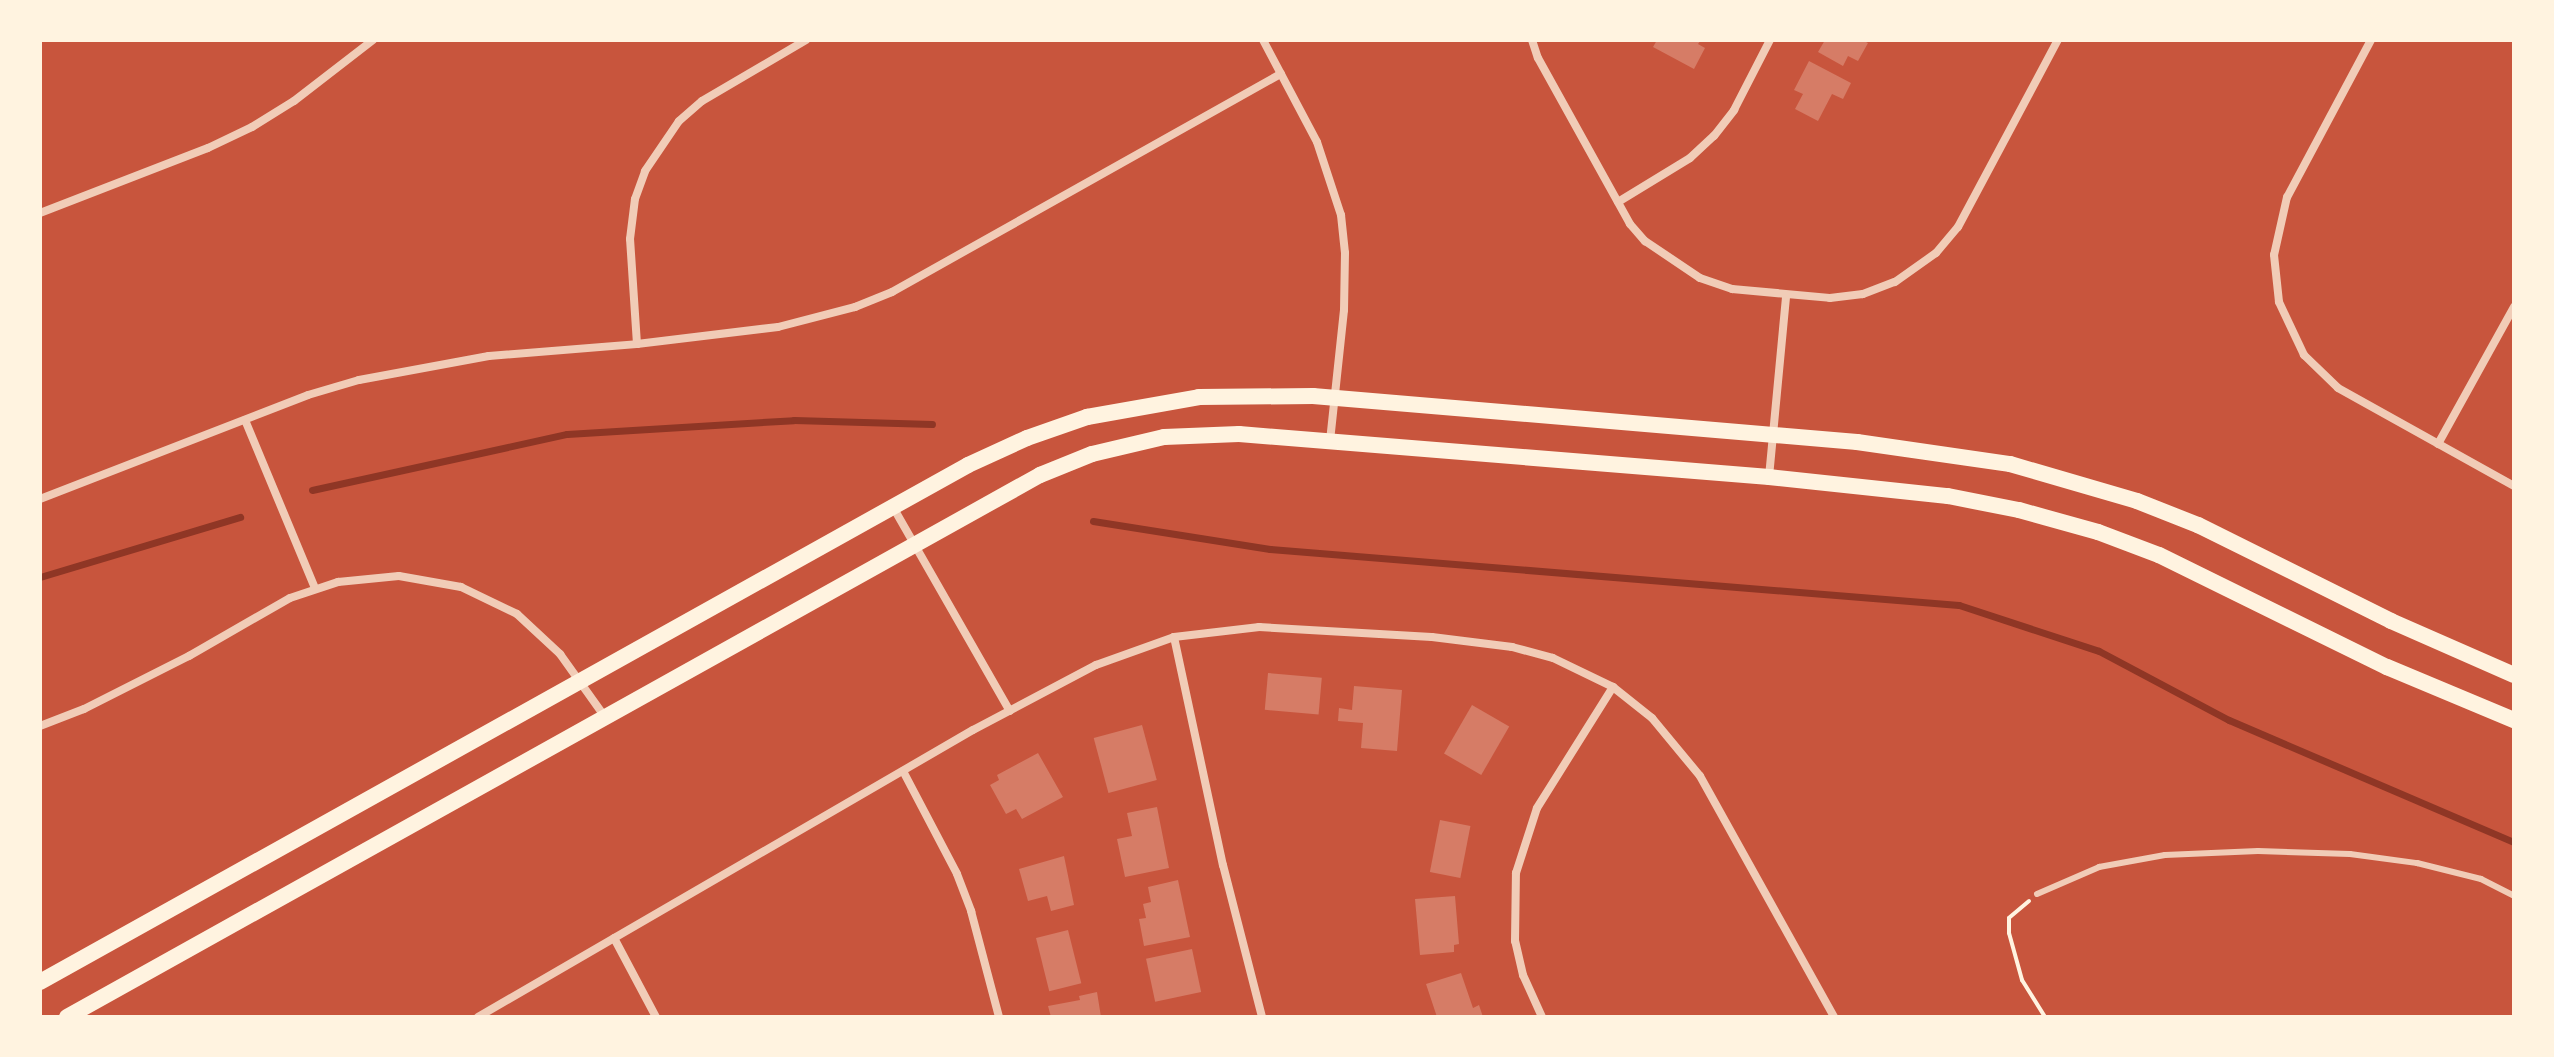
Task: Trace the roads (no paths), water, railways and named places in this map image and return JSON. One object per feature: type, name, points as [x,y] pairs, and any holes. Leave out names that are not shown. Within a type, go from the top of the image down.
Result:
[{"type":"main road","points":[[40,982],[893,507],[1018,442],[1087,417],[1199,397],[1256,394],[1336,398],[1945,452],[2087,484],[2198,525],[2391,621],[2514,675]]},
{"type":"main road","points":[[67,1017],[1057,467],[1128,444],[1202,434],[1330,441],[1769,477],[1948,496],[2019,510],[2098,532],[2205,575],[2387,667],[2514,720]]},
{"type":"street","points":[[40,213],[208,148],[252,127],[294,101],[373,40]]},
{"type":"street","points":[[637,344],[630,239],[635,199],[645,171],[669,133],[702,101],[806,40]]},
{"type":"street","points":[[1263,40],[1317,142],[1341,215],[1345,253],[1336,398],[1330,441]]},
{"type":"street","points":[[1532,40],[1538,58],[1618,202],[1645,241],[1671,262],[1700,278],[1742,292],[1830,298],[1863,294],[1895,282],[1936,253],[1958,227],[2058,40]]},
{"type":"street","points":[[1618,202],[1690,158],[1714,136],[1734,110],[1770,40]]},
{"type":"street","points":[[2371,40],[2287,197],[2277,231],[2275,278],[2287,324],[2320,373],[2347,395],[2514,486]]},
{"type":"street","points":[[40,499],[346,384],[436,363],[637,344],[778,327],[817,319],[892,292],[1281,74]]},
{"type":"street","points":[[1769,477],[1786,296]]},
{"type":"street","points":[[2438,444],[2514,307]]},
{"type":"street","points":[[245,420],[315,588]]},
{"type":"street","points":[[893,507],[1010,711]]},
{"type":"street","points":[[40,726],[84,709],[290,598],[315,588],[362,577],[399,576],[461,587],[517,614],[539,631],[581,680],[605,717]]},
{"type":"street","points":[[478,1017],[903,771],[1096,665],[1174,637],[1259,627],[1432,637],[1512,647],[1553,658],[1613,687],[1652,718],[1700,776],[1834,1017]]},
{"type":"street","points":[[1174,637],[1227,880],[1262,1017]]},
{"type":"street","points":[[1542,1017],[1523,975],[1515,941],[1516,873],[1537,808],[1613,687]]},
{"type":"street","points":[[903,771],[932,821],[962,886],[999,1017]]},
{"type":"street","points":[[614,938],[656,1017]]},
{"type":"lane","points":[[2037,894],[2099,867],[2165,855],[2258,851],[2350,854],[2417,863],[2481,879],[2514,896]]},
{"type":"waterway","points":[[312,490],[567,434],[794,420],[932,424]]},
{"type":"waterway","points":[[40,577],[240,517]]},
{"type":"waterway","points":[[1093,521],[1270,549],[1959,605],[2099,651],[2229,720],[2514,842]]}]
